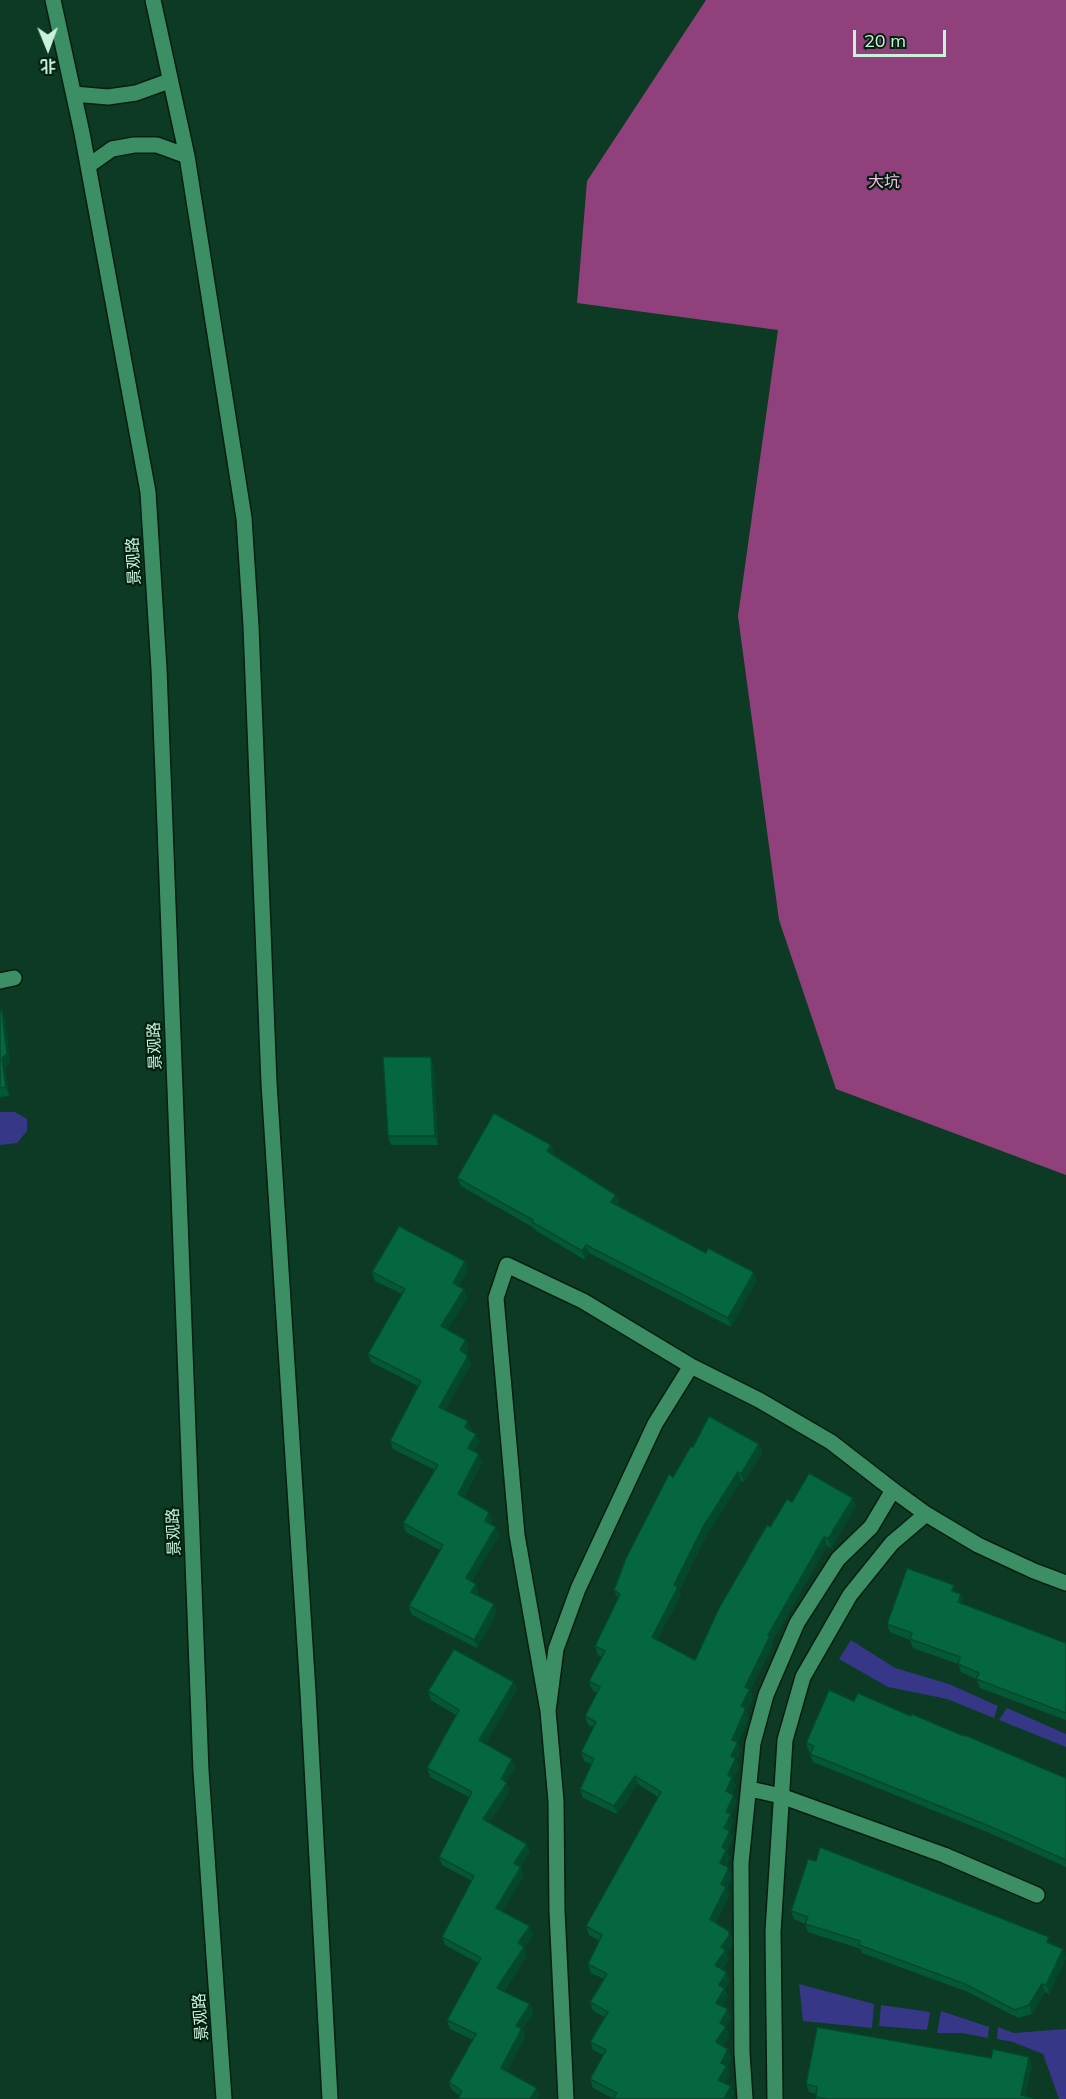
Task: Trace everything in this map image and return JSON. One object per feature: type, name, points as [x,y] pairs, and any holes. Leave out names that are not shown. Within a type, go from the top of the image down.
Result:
[{"type":"street","name":"景观路","points":[[53,0],[88,166],[148,492],[159,669],[201,1771],[224,2099]]},
{"type":"street","points":[[153,0],[187,156],[244,518],[251,626],[269,1083],[308,1692],[330,2099]]},
{"type":"street","points":[[74,94],[108,97],[136,93],[170,81]]},
{"type":"street","points":[[88,166],[112,149],[134,145],[157,145],[187,156]]},
{"type":"street","points":[[566,2099],[556,1801],[548,1711],[517,1535],[496,1298],[507,1265],[582,1301],[691,1366],[759,1400],[831,1442],[926,1514],[978,1545],[1066,1583]]},
{"type":"street","points":[[548,1711],[556,1649],[578,1589],[654,1424],[691,1366]]},
{"type":"street","points":[[745,2099],[742,2053],[741,1863],[753,1743],[766,1695],[797,1623],[838,1559],[871,1527],[893,1490]]},
{"type":"street","points":[[775,2099],[773,1932],[785,1740],[804,1677],[850,1595],[892,1543],[926,1514]]},
{"type":"street","points":[[750,1788],[780,1796],[944,1855],[1037,1895]]},
{"type":"green space","name":"大坑","points":[[706,0],[1066,0],[1066,1175],[836,1089],[779,920],[738,616],[778,330],[577,303],[587,181]]},
{"type":"shaded area","points":[[0,1112],[15,1112],[27,1119],[27,1131],[17,1143],[0,1145]]},
{"type":"shaded area","points":[[851,1640],[895,1668],[949,1684],[998,1706],[994,1718],[947,1699],[888,1687],[839,1659]]},
{"type":"shaded area","points":[[1007,1708],[1066,1734],[1066,1747],[999,1720]]},
{"type":"shaded area","points":[[799,1984],[874,2004],[872,2028],[803,2021]]},
{"type":"shaded area","points":[[881,2005],[930,2012],[927,2030],[879,2026]]},
{"type":"shaded area","points":[[941,2011],[989,2027],[988,2038],[962,2033],[937,2033]]},
{"type":"shaded area","points":[[998,2027],[1014,2033],[1066,2029],[1066,2099],[1059,2099],[1043,2054],[1013,2042],[997,2039]]},
{"type":"building","points":[[2,1010],[7,1054],[2,1058],[6,1087],[0,1088],[0,1011]]},
{"type":"building","points":[[383,1057],[431,1057],[435,1136],[388,1136]]},
{"type":"building","points":[[494,1113],[551,1145],[547,1151],[616,1195],[611,1202],[706,1253],[708,1248],[754,1272],[728,1318],[586,1245],[582,1251],[532,1222],[533,1220],[457,1178]]},
{"type":"building","points":[[399,1226],[465,1261],[453,1283],[464,1289],[441,1326],[466,1340],[460,1350],[468,1356],[439,1407],[468,1421],[465,1427],[476,1434],[468,1448],[479,1454],[458,1494],[489,1512],[485,1521],[496,1527],[466,1578],[476,1584],[471,1592],[494,1604],[474,1640],[409,1606],[443,1545],[403,1523],[438,1465],[390,1441],[421,1381],[368,1354],[405,1289],[372,1272]]},
{"type":"building","points":[[709,1416],[759,1444],[741,1474],[738,1472],[703,1527],[674,1585],[678,1587],[652,1637],[695,1660],[720,1606],[767,1525],[770,1527],[787,1499],[792,1502],[809,1473],[853,1498],[828,1539],[824,1537],[768,1635],[770,1636],[745,1687],[750,1689],[741,1706],[746,1708],[732,1740],[738,1742],[731,1756],[736,1758],[728,1775],[732,1778],[726,1791],[734,1795],[726,1812],[731,1814],[724,1828],[730,1831],[722,1847],[726,1850],[720,1863],[728,1867],[721,1884],[726,1887],[710,1919],[729,1931],[729,1936],[721,1947],[726,1950],[715,1965],[727,1972],[719,1985],[725,1988],[716,2003],[728,2009],[720,2023],[726,2027],[716,2042],[728,2049],[721,2063],[727,2066],[718,2080],[731,2086],[724,2099],[613,2099],[617,2093],[590,2079],[606,2050],[590,2042],[608,2012],[590,2002],[607,1974],[588,1964],[602,1935],[586,1926],[661,1792],[635,1776],[614,1806],[580,1789],[594,1759],[581,1752],[596,1722],[585,1716],[600,1687],[589,1681],[605,1651],[595,1646],[620,1594],[614,1590],[626,1558],[669,1474],[673,1477],[691,1446],[693,1447]]},
{"type":"building","points":[[907,1568],[954,1585],[952,1591],[961,1594],[958,1602],[1066,1643],[1066,1713],[976,1679],[979,1673],[958,1664],[960,1657],[910,1639],[912,1633],[887,1624]]},
{"type":"building","points":[[454,1649],[514,1682],[479,1740],[512,1759],[501,1779],[507,1783],[483,1819],[527,1844],[514,1863],[521,1867],[496,1908],[530,1926],[518,1943],[524,1947],[497,1988],[530,2004],[516,2026],[522,2028],[501,2068],[537,2088],[530,2099],[458,2099],[462,2091],[449,2082],[476,2034],[447,2020],[481,1958],[442,1937],[474,1876],[439,1857],[472,1792],[427,1768],[459,1710],[428,1691]]},
{"type":"building","points":[[829,1690],[854,1701],[858,1693],[1066,1778],[1066,1860],[989,1826],[810,1754],[814,1746],[806,1743]]},
{"type":"building","points":[[820,1847],[1049,1937],[1047,1942],[1063,1949],[1046,1985],[1042,1984],[1029,2005],[1015,2010],[965,1984],[859,1945],[860,1941],[805,1924],[808,1917],[791,1911],[808,1859],[816,1861]]},
{"type":"building","points":[[817,2027],[991,2058],[993,2049],[1029,2057],[1021,2095],[1032,2099],[827,2099],[816,2097],[817,2087],[806,2084]]}]
